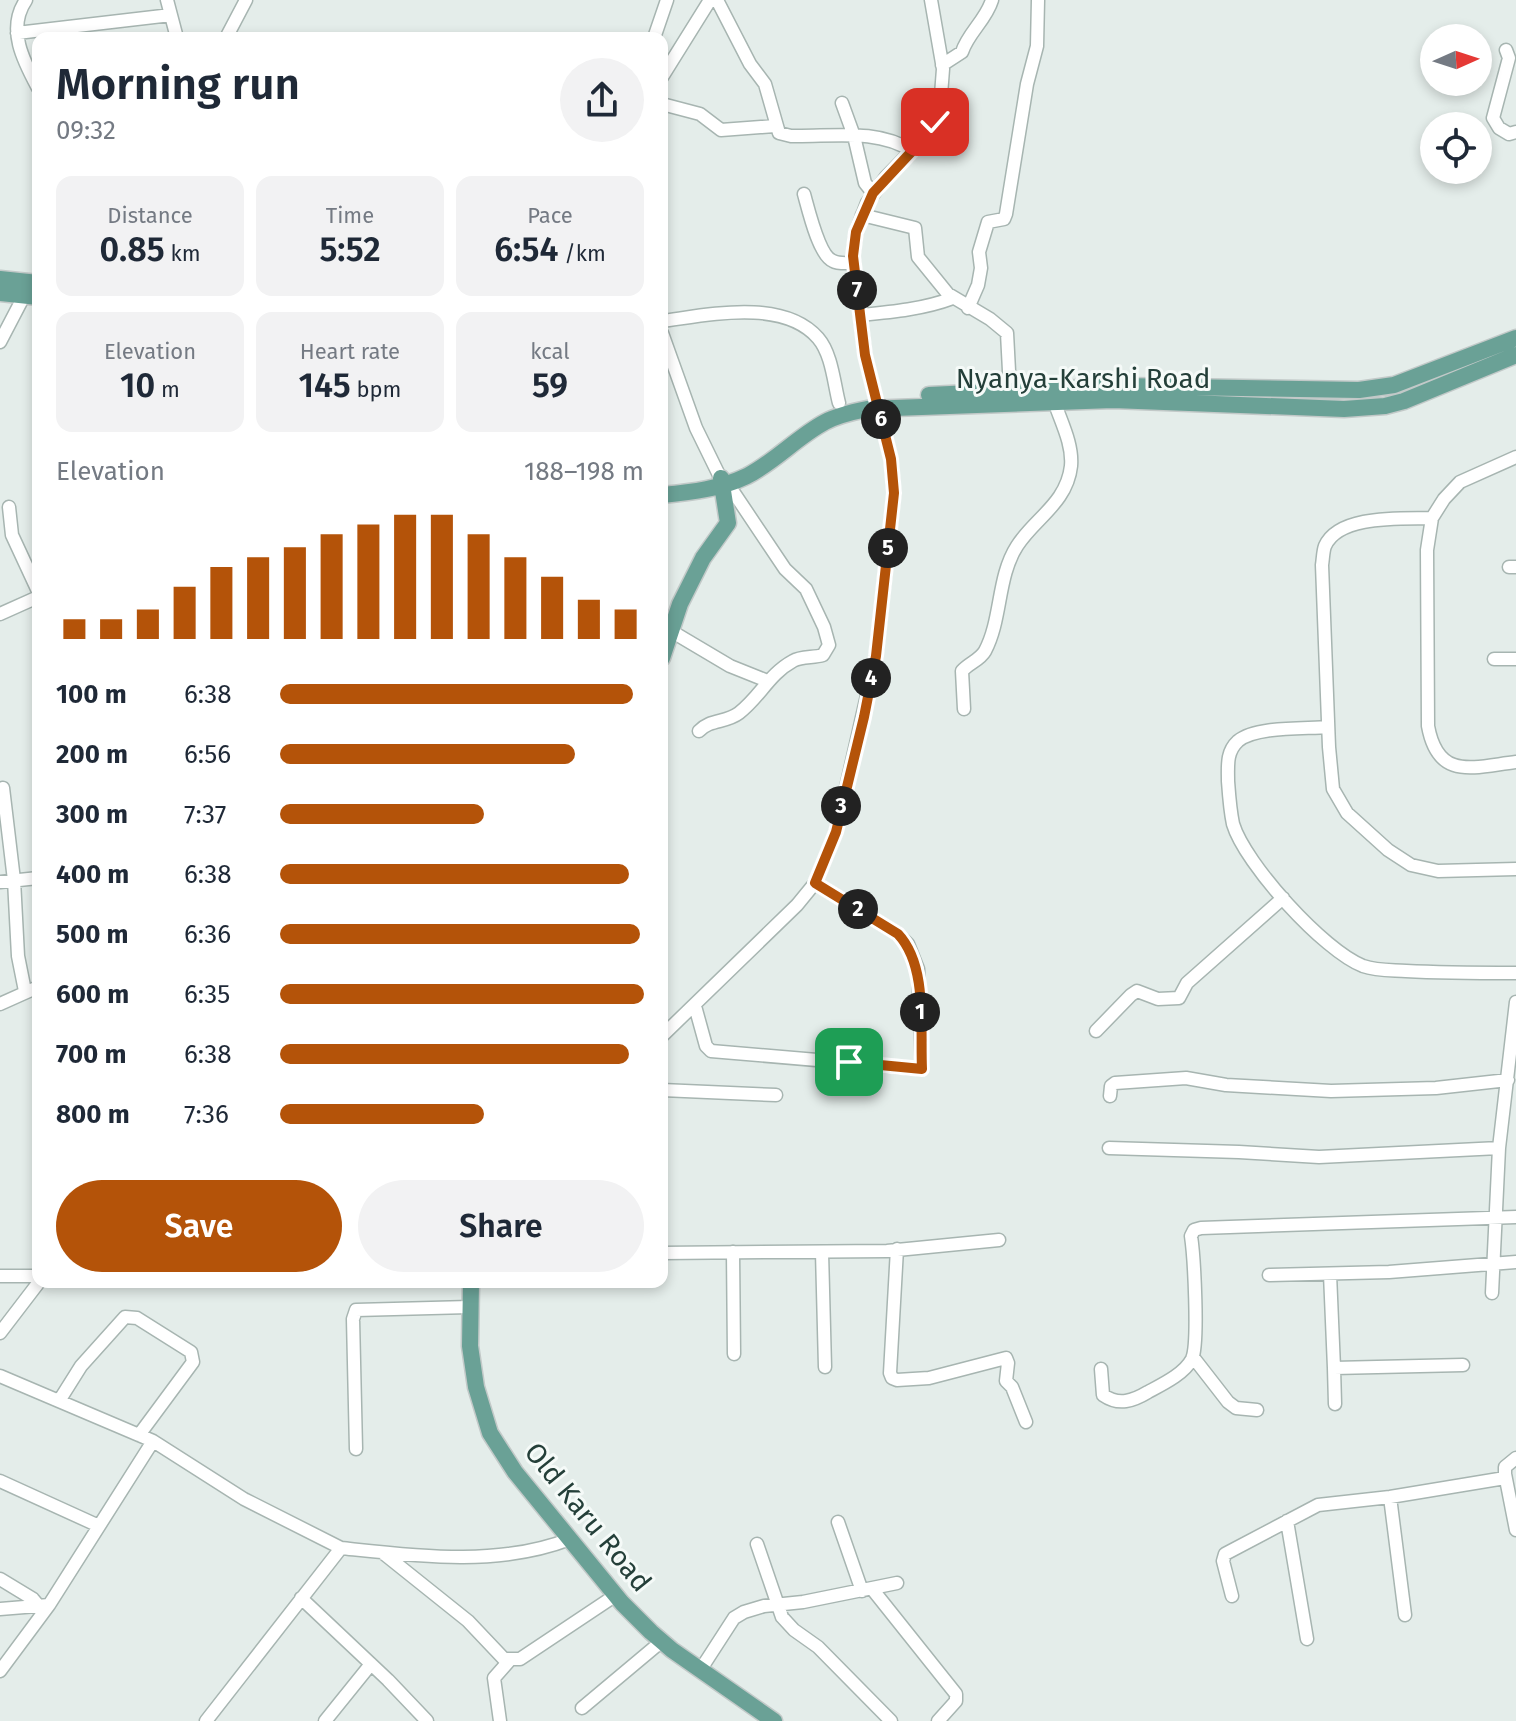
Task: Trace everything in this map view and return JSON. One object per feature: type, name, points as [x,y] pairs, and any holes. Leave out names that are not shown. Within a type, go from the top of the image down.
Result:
[{"type":"main road","points":[[0,279],[32,282]]},
{"type":"main road","points":[[0,293],[31,296]]},
{"type":"main road","name":"Nyanya-Karshi Road","points":[[1231,396],[1381,388],[1516,338]]},
{"type":"main road","name":"Nyanya-Karshi Road","points":[[668,494],[703,491],[771,462],[826,422],[876,402],[1010,390],[1122,386],[1231,396],[1318,409],[1385,406],[1516,355]]},
{"type":"main road","name":"Nyanya-Karshi Road","points":[[668,484],[724,482],[798,428],[839,403],[1054,401],[1213,395]]},
{"type":"main road","points":[[668,640],[680,604],[703,558],[726,529],[729,518],[724,482]]},
{"type":"main road","name":"Old Karu Road","points":[[471,1288],[470,1346],[476,1387],[490,1433],[505,1458],[616,1595],[662,1641],[773,1721]]},
{"type":"street","points":[[26,0],[17,33],[24,62],[32,77]]},
{"type":"street","points":[[167,0],[175,32]]},
{"type":"street","points":[[229,32],[246,0]]},
{"type":"street","points":[[656,32],[667,0]]},
{"type":"street","points":[[668,67],[710,0]]},
{"type":"street","points":[[717,0],[750,64],[765,84],[779,133],[897,141],[912,151]]},
{"type":"street","points":[[668,1031],[787,915],[815,883],[836,832],[876,656],[894,493],[891,459],[865,355],[853,263],[856,232],[873,193],[935,122],[942,94],[942,65],[931,0]]},
{"type":"street","points":[[942,65],[962,52],[988,13],[992,0]]},
{"type":"street","points":[[968,308],[978,285],[981,268],[979,252],[988,222],[1004,219],[1006,214],[1027,84],[1037,46],[1038,0]]},
{"type":"street","points":[[17,33],[171,15]]},
{"type":"street","points":[[1506,50],[1509,58],[1493,118],[1499,128],[1509,134],[1516,132]]},
{"type":"street","points":[[842,103],[862,172],[873,193]]},
{"type":"street","points":[[668,106],[700,114],[721,130],[775,126]]},
{"type":"street","points":[[804,194],[815,231],[827,256],[833,262],[853,263]]},
{"type":"street","points":[[862,215],[915,228],[918,257],[953,298],[990,319],[1007,333],[1010,390]]},
{"type":"street","points":[[0,342],[31,296]]},
{"type":"street","points":[[861,315],[895,312],[920,305],[930,307],[953,298]]},
{"type":"street","points":[[668,320],[735,311],[772,314],[804,327],[818,338],[826,351],[839,403]]},
{"type":"street","points":[[668,350],[696,428],[724,482],[785,569],[806,589],[829,640],[829,649],[823,655],[795,659],[765,680],[741,712],[725,720],[710,722],[699,731]]},
{"type":"street","points":[[964,709],[962,671],[984,652],[1009,564],[1017,546],[1046,516],[1061,494],[1071,468],[1067,436],[1054,401]]},
{"type":"street","points":[[1516,457],[1460,482],[1432,518],[1427,550],[1428,726],[1431,744],[1439,758],[1456,767],[1516,762]]},
{"type":"street","points":[[9,507],[12,535],[32,578]]},
{"type":"street","points":[[1432,518],[1378,519],[1354,524],[1334,533],[1324,546],[1322,565],[1333,789],[1347,813],[1388,850],[1411,865],[1438,871],[1516,869]]},
{"type":"street","points":[[0,614],[32,600]]},
{"type":"street","points":[[671,631],[730,666],[765,680]]},
{"type":"street","points":[[1494,659],[1516,659]]},
{"type":"street","points":[[1328,727],[1252,734],[1240,740],[1231,750],[1228,761],[1233,825],[1253,861],[1283,898],[1329,945],[1364,966],[1431,973],[1516,973]]},
{"type":"street","points":[[0,1004],[32,989],[18,956],[14,880],[3,788]]},
{"type":"street","points":[[0,882],[32,878]]},
{"type":"street","points":[[695,1006],[706,1046],[711,1051],[922,1069],[918,969],[908,944],[898,934],[815,883]]},
{"type":"street","points":[[1096,1031],[1137,991],[1158,999],[1179,998],[1187,983],[1283,898]]},
{"type":"street","points":[[1492,1293],[1499,1148],[1516,1002]]},
{"type":"street","points":[[1110,1096],[1111,1086],[1115,1083],[1168,1078],[1331,1091],[1436,1088],[1508,1080]]},
{"type":"street","points":[[668,1090],[776,1095]]},
{"type":"street","points":[[1109,1148],[1319,1157],[1499,1148]]},
{"type":"street","points":[[1101,1369],[1103,1395],[1113,1402],[1123,1402],[1151,1391],[1184,1369],[1193,1357],[1191,1236],[1194,1230],[1516,1217]]},
{"type":"street","points":[[668,1253],[822,1252],[999,1240]]},
{"type":"street","points":[[897,1249],[892,1378],[929,1378],[1003,1357],[1008,1363],[1006,1381],[1012,1387],[1026,1422]]},
{"type":"street","points":[[733,1252],[734,1354]]},
{"type":"street","points":[[822,1252],[825,1367]]},
{"type":"street","points":[[1269,1275],[1516,1262]]},
{"type":"street","points":[[1330,1274],[1335,1404]]},
{"type":"street","points":[[0,1276],[32,1278]]},
{"type":"street","points":[[0,1333],[32,1288]]},
{"type":"street","points":[[356,1449],[353,1319],[356,1310],[469,1307]]},
{"type":"street","points":[[59,1401],[81,1366],[125,1317],[137,1318],[191,1352],[193,1362],[139,1435]]},
{"type":"street","points":[[1193,1357],[1228,1402],[1236,1408],[1257,1410]]},
{"type":"street","points":[[1334,1368],[1463,1365]]},
{"type":"street","points":[[0,1376],[153,1441],[244,1499],[341,1548],[416,1556],[515,1554],[547,1548],[570,1539]]},
{"type":"street","points":[[0,1671],[153,1441]]},
{"type":"street","points":[[1516,1458],[1505,1467],[1516,1530]]},
{"type":"street","points":[[1232,1596],[1223,1561],[1225,1554],[1318,1505],[1505,1478]]},
{"type":"street","points":[[0,1481],[99,1526]]},
{"type":"street","points":[[1390,1497],[1405,1615]]},
{"type":"street","points":[[1287,1521],[1307,1639]]},
{"type":"street","points":[[838,1522],[868,1590],[956,1694],[956,1701],[938,1721]]},
{"type":"street","points":[[757,1544],[788,1624],[818,1647],[891,1721]]},
{"type":"street","points":[[208,1720],[341,1548]]},
{"type":"street","points":[[383,1553],[468,1621],[509,1661],[520,1659],[616,1595]]},
{"type":"street","points":[[0,1579],[44,1605]]},
{"type":"street","points":[[701,1669],[734,1618],[754,1609],[897,1583]]},
{"type":"street","points":[[301,1598],[427,1721]]},
{"type":"street","points":[[0,1609],[44,1605]]},
{"type":"street","points":[[582,1708],[662,1641]]},
{"type":"street","points":[[500,1721],[494,1678],[509,1661]]},
{"type":"street","points":[[325,1721],[371,1664]]},
{"type":"route","points":[[849,1062],[922,1069],[918,969],[908,944],[898,934],[815,883],[836,832],[864,717],[876,656],[894,493],[891,459],[865,355],[853,256],[856,232],[873,193],[928,134],[935,122]]}]
